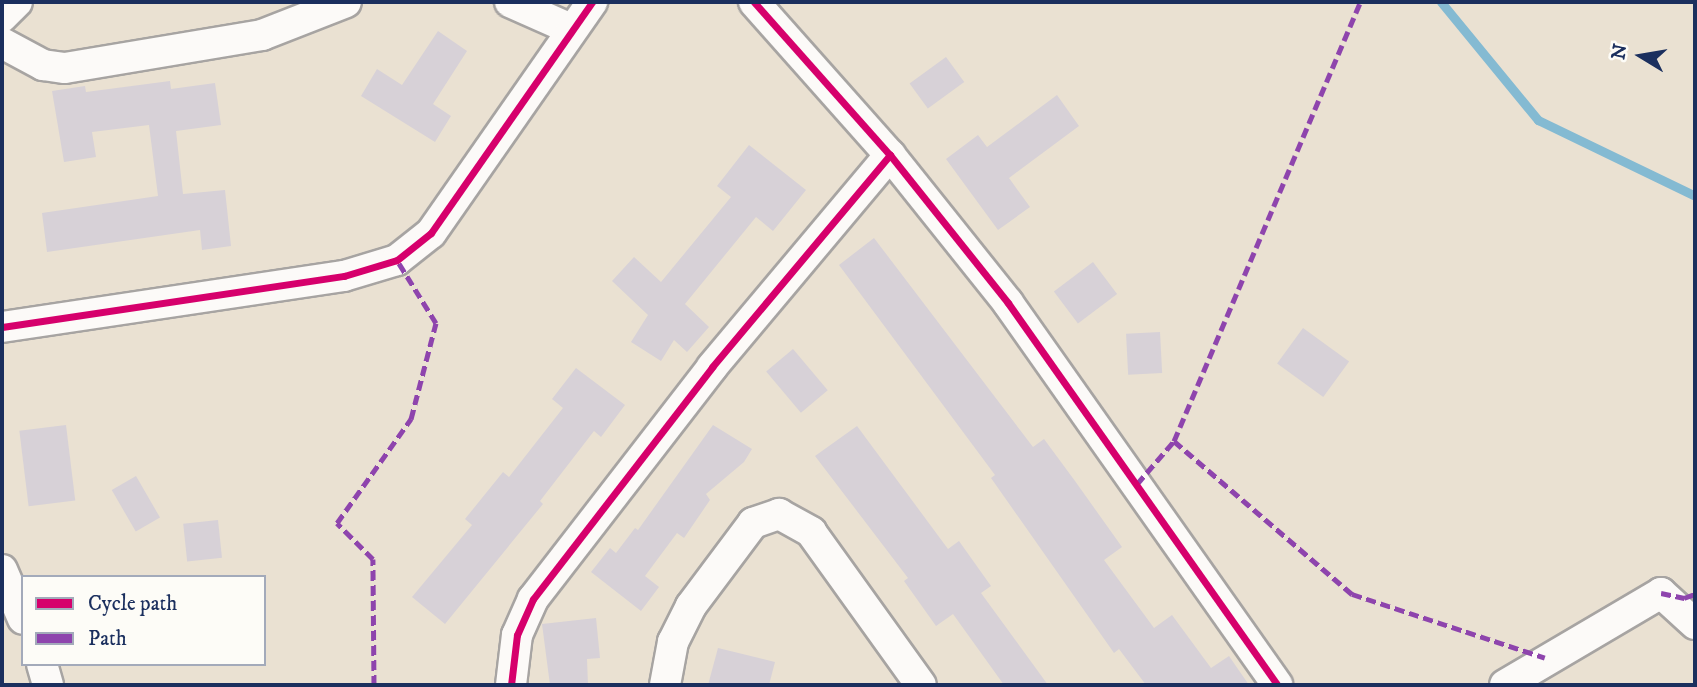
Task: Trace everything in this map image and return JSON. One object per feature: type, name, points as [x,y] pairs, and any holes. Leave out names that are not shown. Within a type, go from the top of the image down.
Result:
[{"type":"street","points":[[2,17],[17,2]]},
{"type":"street","points":[[2,43],[43,65],[65,68],[262,34],[346,2]]},
{"type":"street","points":[[510,2],[571,29]]},
{"type":"street","points":[[2,327],[344,275],[397,260],[431,233],[591,2]]},
{"type":"street","points":[[754,2],[890,155],[1009,303],[1277,685]]},
{"type":"street","points":[[511,685],[517,635],[533,599],[712,367],[890,155]]},
{"type":"street","points":[[665,685],[673,642],[691,606],[753,523],[779,514],[811,532],[921,685]]},
{"type":"street","points":[[2,570],[21,614]]},
{"type":"street","points":[[1505,685],[1661,593],[1695,624]]},
{"type":"street","points":[[43,666],[48,685]]},
{"type":"building","points":[[438,31],[467,51],[433,104],[451,116],[435,142],[361,96],[377,69],[402,85]]},
{"type":"building","points":[[946,57],[964,82],[928,109],[910,83]]},
{"type":"building","points":[[170,81],[171,89],[215,83],[221,125],[176,131],[183,194],[225,190],[231,246],[202,250],[200,230],[47,252],[42,213],[158,196],[149,125],[92,132],[96,157],[64,162],[52,91],[85,86],[86,92]]},
{"type":"building","points":[[1057,95],[1079,126],[1009,178],[1030,207],[998,230],[946,159],[978,135],[987,147]]},
{"type":"building","points":[[749,145],[806,190],[773,231],[756,217],[685,304],[709,327],[687,352],[674,340],[661,361],[631,342],[648,315],[612,281],[634,257],[661,282],[731,197],[717,186]]},
{"type":"building","points":[[874,238],[1033,447],[1044,439],[1075,481],[1122,547],[1104,560],[1154,628],[1172,615],[1211,668],[1229,656],[1249,685],[1146,685],[1119,649],[1114,653],[991,478],[995,475],[839,265]]},
{"type":"building","points":[[1093,262],[1117,294],[1078,323],[1054,291]]},
{"type":"building","points":[[1303,328],[1349,362],[1323,397],[1277,364]]},
{"type":"building","points":[[1160,332],[1162,373],[1128,375],[1126,334]]},
{"type":"building","points":[[793,349],[828,390],[801,413],[766,371]]},
{"type":"building","points":[[576,368],[625,405],[601,437],[594,431],[540,501],[543,504],[445,624],[412,597],[472,525],[465,519],[503,472],[509,477],[563,408],[552,399]]},
{"type":"building","points":[[66,425],[75,500],[29,506],[19,431]]},
{"type":"building","points":[[713,425],[752,449],[744,462],[706,494],[710,500],[684,538],[677,533],[645,576],[659,587],[641,611],[591,572],[610,548],[616,553],[635,528],[638,530]]},
{"type":"building","points":[[857,426],[948,549],[959,541],[991,586],[981,593],[1048,685],[1004,685],[953,614],[936,626],[904,581],[908,578],[815,456]]},
{"type":"building","points":[[136,476],[160,518],[136,532],[112,490]]},
{"type":"building","points":[[218,520],[222,558],[187,561],[183,524]]},
{"type":"building","points":[[596,618],[600,658],[587,659],[588,685],[550,685],[542,624]]},
{"type":"building","points":[[718,648],[775,662],[769,685],[708,685]]},
{"type":"waterway","points":[[1441,2],[1538,120],[1695,196]]},
{"type":"marked path","points":[[1137,484],[1174,441],[1360,2]]},
{"type":"marked path","points":[[374,685],[373,559],[337,523],[411,419],[436,323],[397,260]]},
{"type":"marked path","points":[[1174,441],[1352,594],[1545,658]]},
{"type":"marked path","points":[[1661,593],[1684,598],[1695,594]]},
{"type":"cycle path","points":[[2,327],[344,276],[397,260],[431,233],[592,2]]},
{"type":"cycle path","points":[[754,2],[890,155],[1008,303],[1277,685]]},
{"type":"cycle path","points":[[511,685],[517,635],[533,599],[712,367],[890,155]]}]
